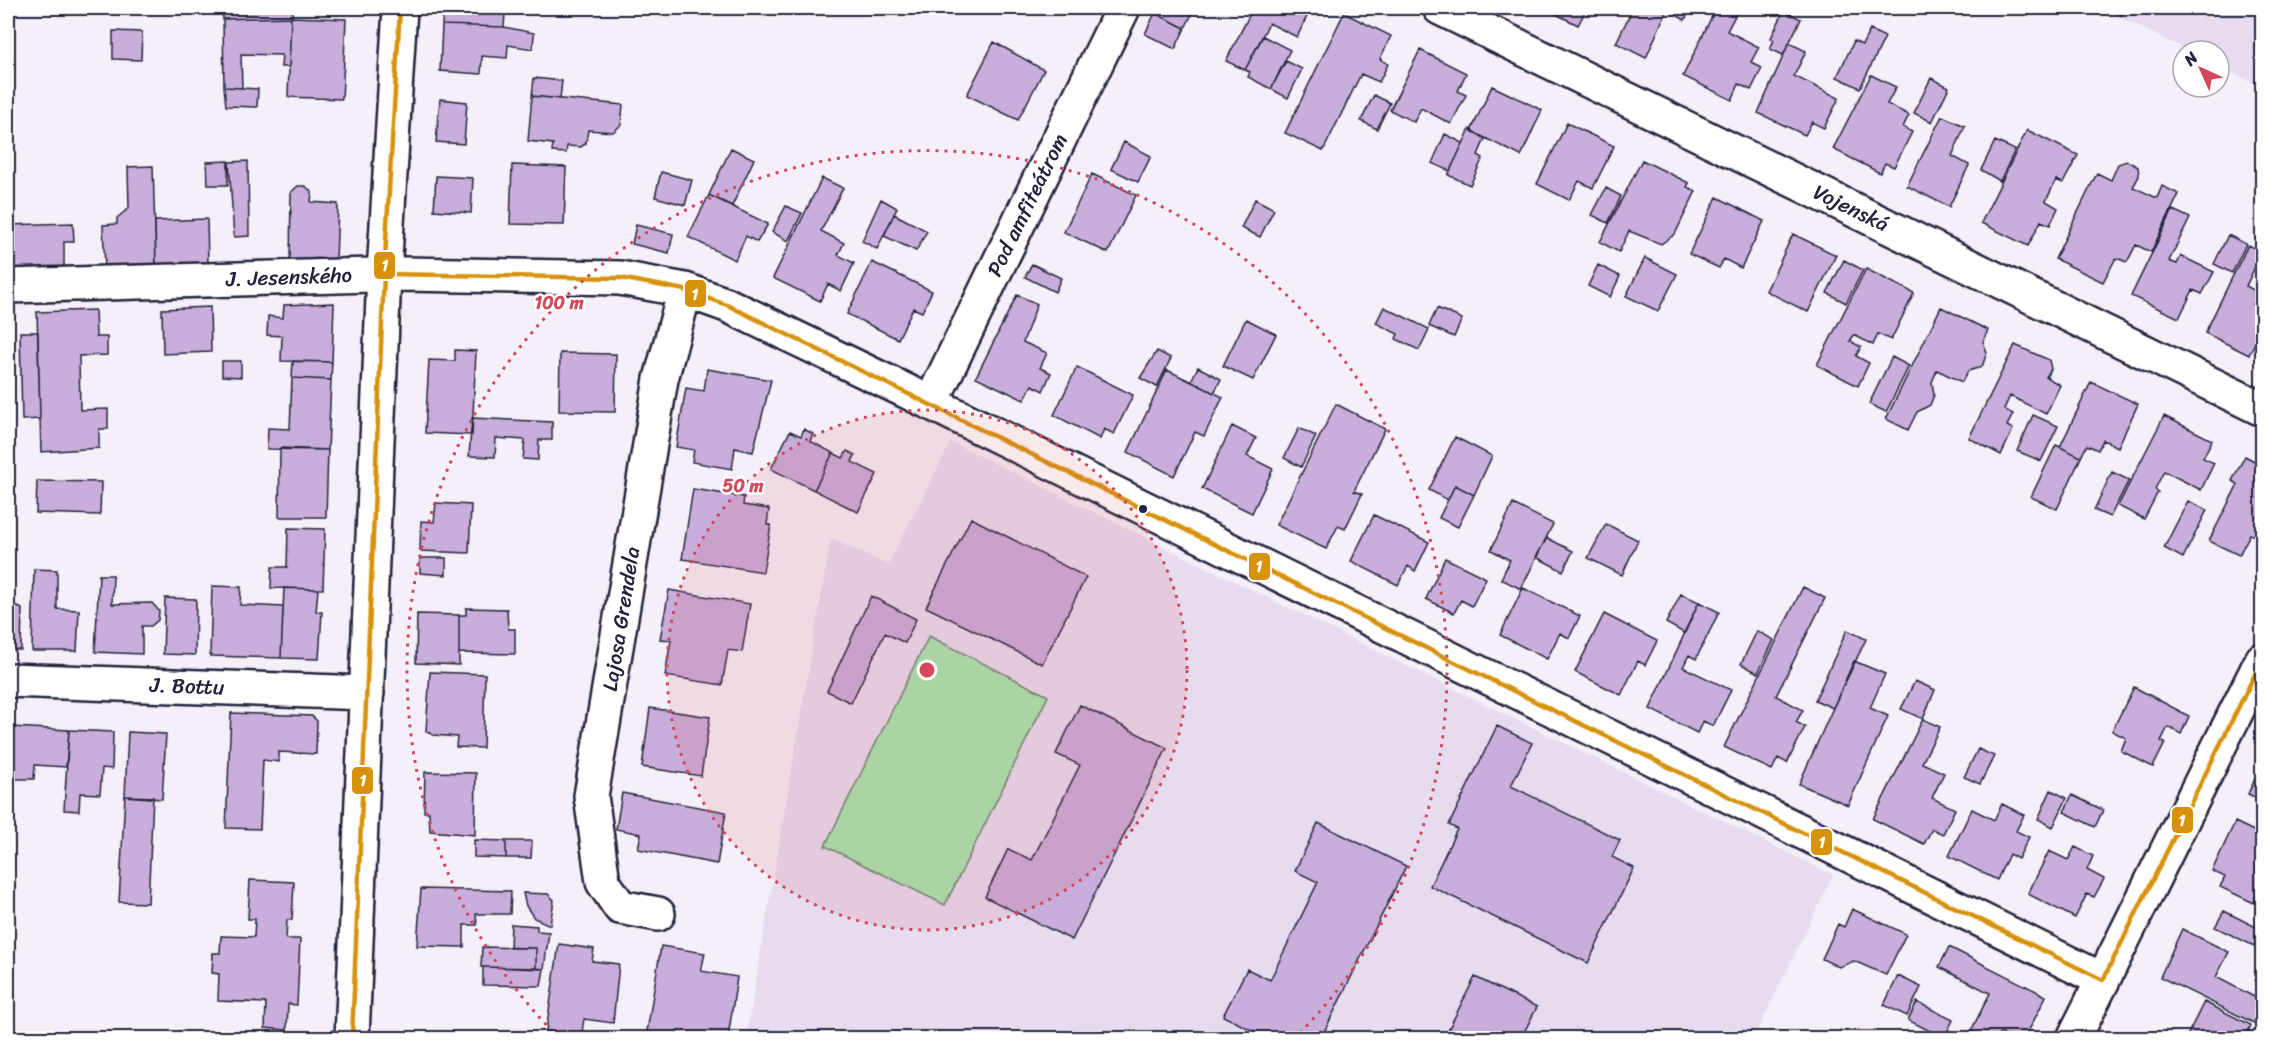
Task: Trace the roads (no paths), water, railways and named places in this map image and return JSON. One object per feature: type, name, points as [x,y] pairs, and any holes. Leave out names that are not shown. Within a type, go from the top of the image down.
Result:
[{"type":"street","points":[[352,1038],[384,274],[400,8]]},
{"type":"street","name":"Pod amfiteátrom","points":[[931,403],[1123,8]]},
{"type":"street","name":"Vojenská","points":[[1440,8],[2262,409]]},
{"type":"street","name":"J. Jesenského","points":[[8,286],[384,274],[620,278],[685,290],[727,305],[931,403],[2103,980]]},
{"type":"street","name":"Lajosa Grendela","points":[[658,914],[620,907],[603,882],[591,796],[661,379],[685,290]]},
{"type":"street","points":[[2074,1038],[2262,660]]},
{"type":"street","name":"J. Bottu","points":[[8,680],[367,693]]}]
